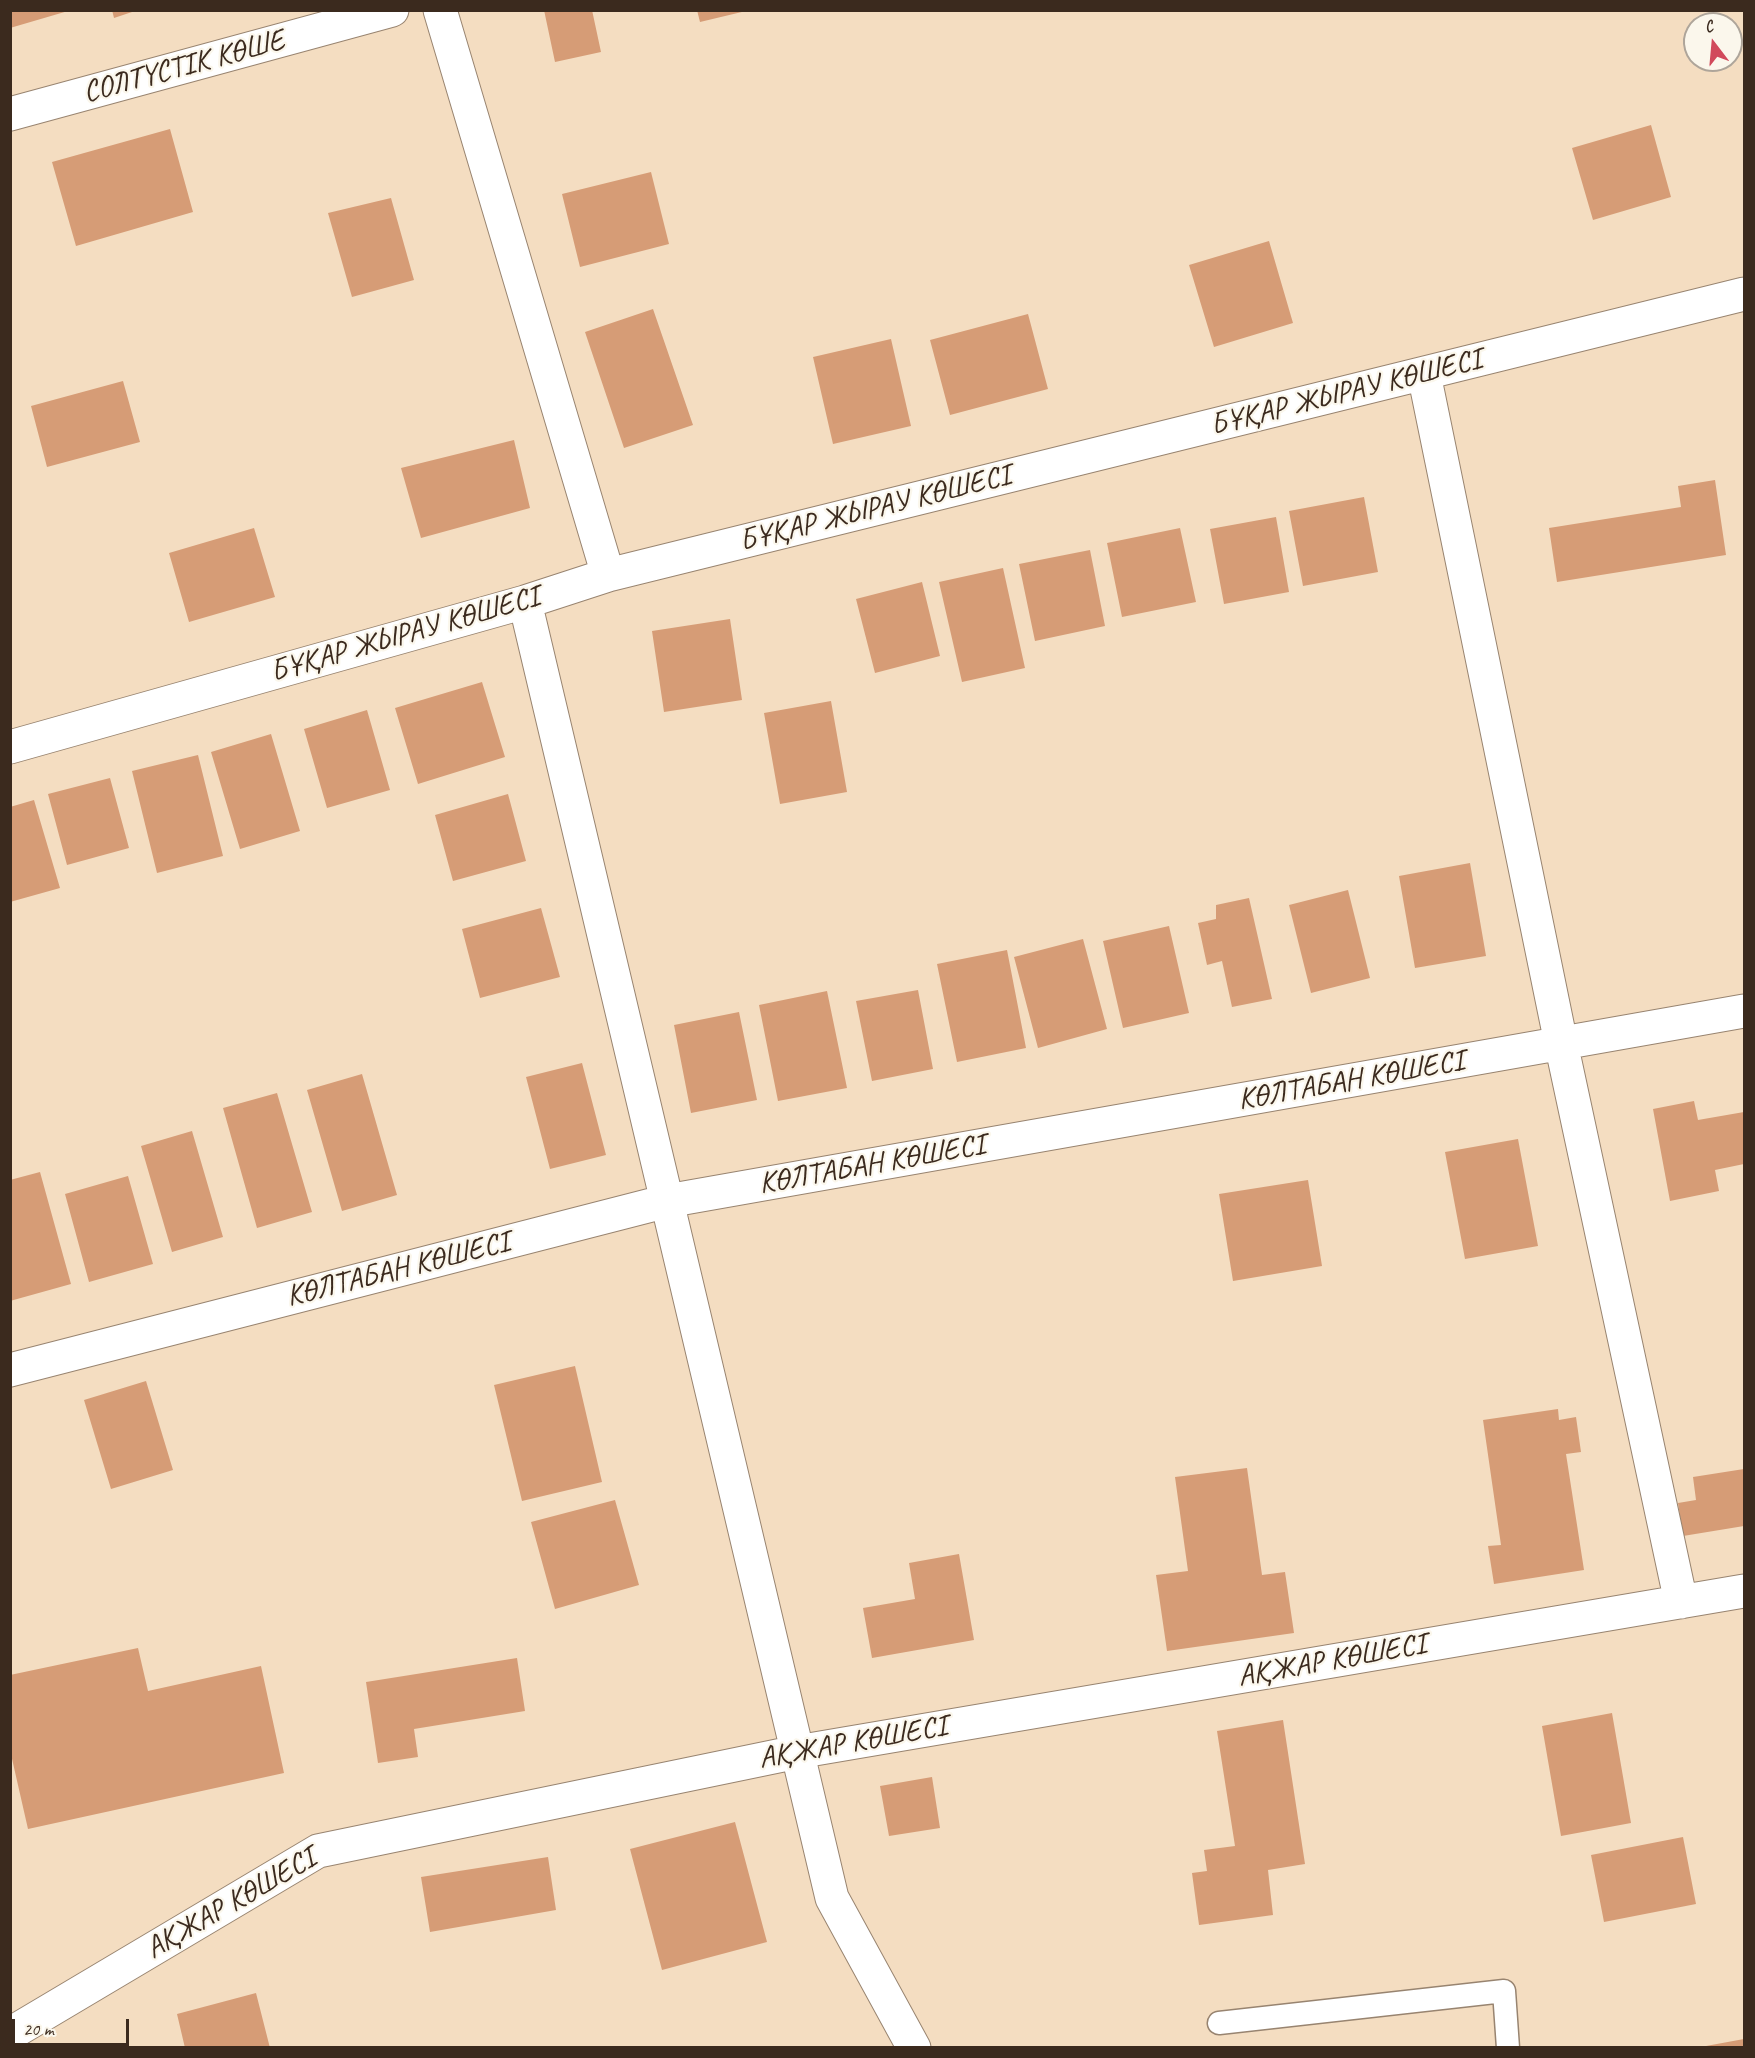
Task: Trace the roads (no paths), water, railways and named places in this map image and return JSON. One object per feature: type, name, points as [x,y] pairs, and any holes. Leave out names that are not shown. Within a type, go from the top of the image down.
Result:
[{"type":"street","name":"СОЛТҮСТІК КӨШЕ","points":[[10,114],[392,10]]},
{"type":"street","points":[[440,10],[608,575]]},
{"type":"street","name":"БҰҚАР ЖЫРАУ КӨШЕСІ","points":[[10,747],[525,602],[608,575],[1424,374],[1743,303]]},
{"type":"street","points":[[1424,374],[1561,1043],[1681,1602]]},
{"type":"street","points":[[525,602],[832,1898],[914,2048]]},
{"type":"street","name":"КӨЛТАБАН КӨШЕСІ","points":[[10,1370],[667,1201],[1744,1011]]},
{"type":"street","name":"АҚЖАР КӨШЕСІ","points":[[10,2034],[318,1851],[797,1752],[1744,1591]]},
{"type":"lane","points":[[1219,2023],[1504,1991],[1508,2048]]}]
